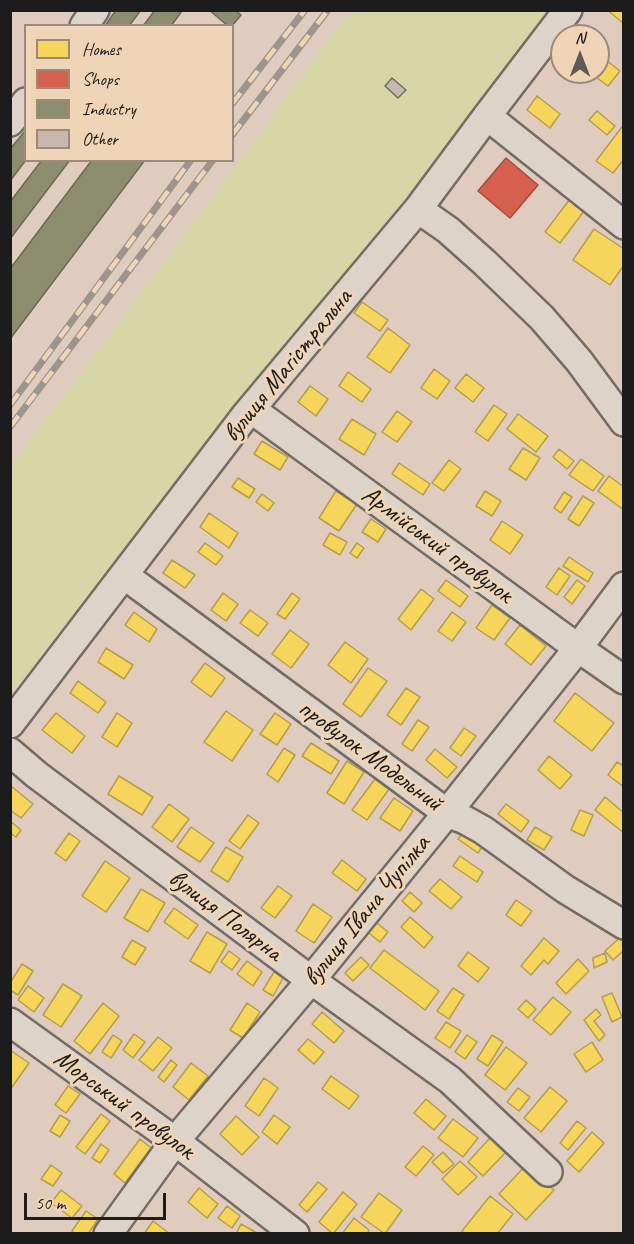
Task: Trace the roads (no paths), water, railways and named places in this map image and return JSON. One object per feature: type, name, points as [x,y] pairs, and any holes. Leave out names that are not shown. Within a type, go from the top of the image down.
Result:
[{"type":"street","points":[[85,24],[95,10]]},
{"type":"street","name":"вулиця Магістральна","points":[[10,724],[251,409],[418,209],[568,10]]},
{"type":"street","points":[[10,122],[24,104]]},
{"type":"street","points":[[487,116],[624,225]]},
{"type":"street","points":[[418,209],[448,230],[485,262],[542,318],[579,361],[624,422]]},
{"type":"street","name":"Армійський провулок","points":[[251,409],[624,680]]},
{"type":"street","name":"провулок Модельний","points":[[124,575],[447,813],[483,830],[624,926]]},
{"type":"street","name":"вулиця Івана Чупілка","points":[[108,1233],[175,1141],[311,980],[447,813],[578,648],[624,586]]},
{"type":"street","name":"вулиця Полярна","points":[[10,752],[37,775],[311,980],[450,1080],[548,1172]]},
{"type":"street","name":"Морський провулок","points":[[10,1022],[175,1141],[295,1233]]},
{"type":"railway","points":[[234,101],[305,10]]},
{"type":"railway","points":[[234,132],[328,10]]},
{"type":"railway","points":[[10,405],[190,162]]},
{"type":"railway","points":[[10,427],[211,162]]}]
